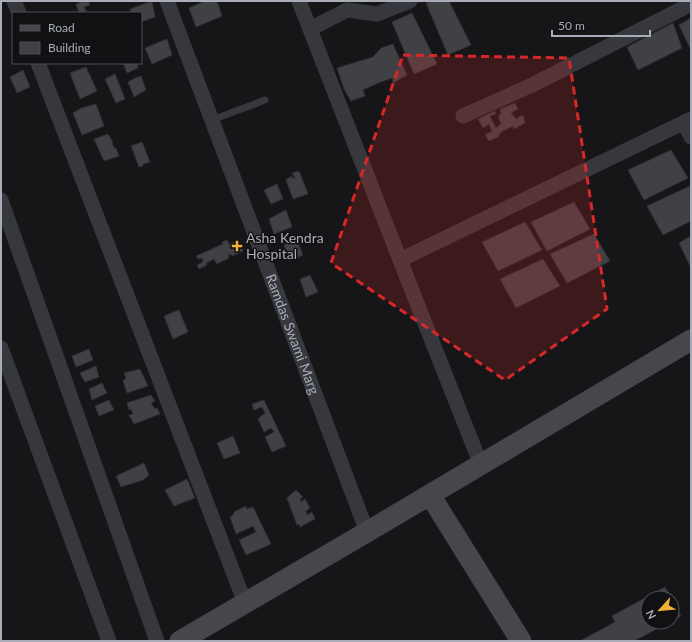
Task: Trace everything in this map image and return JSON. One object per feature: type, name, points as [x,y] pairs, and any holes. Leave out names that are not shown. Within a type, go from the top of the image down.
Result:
[{"type":"main road","points":[[180,641],[691,340]]},
{"type":"main road","points":[[430,495],[521,641]]},
{"type":"street","points":[[14,1],[19,12]]},
{"type":"street","name":"Ramdas Swami Marg","points":[[167,1],[367,532]]},
{"type":"street","points":[[300,1],[480,465]]},
{"type":"street","points":[[310,29],[347,10],[377,14],[410,1]]},
{"type":"street","points":[[463,116],[532,85],[691,4]]},
{"type":"street","points":[[38,64],[245,603]]},
{"type":"street","points":[[400,260],[687,121],[691,137]]},
{"type":"street","points":[[1,200],[157,641]]},
{"type":"street","points":[[1,348],[109,641]]},
{"type":"lane","points":[[212,120],[265,100]]},
{"type":"highlighted area","points":[[403,55],[569,58],[607,309],[505,380],[331,263]]},
{"type":"building","points":[[83,1],[88,1],[90,5],[84,7],[86,12],[79,12],[76,4]]},
{"type":"building","points":[[152,1],[155,17],[142,22],[142,12],[131,12],[130,9]]},
{"type":"building","points":[[205,1],[217,1],[222,16],[196,27],[189,8]]},
{"type":"building","points":[[430,1],[449,1],[471,45],[448,55],[426,3]]},
{"type":"building","points":[[412,13],[437,64],[414,74],[392,22]]},
{"type":"building","points":[[691,18],[691,47],[690,48],[679,25]]},
{"type":"building","points":[[673,23],[682,48],[638,70],[627,47]]},
{"type":"building","points":[[167,39],[172,55],[152,64],[145,48]]},
{"type":"building","points":[[393,44],[407,75],[393,83],[392,78],[378,83],[363,90],[365,96],[351,101],[344,89],[337,68],[373,57],[381,48]]},
{"type":"building","points":[[123,64],[137,64],[138,68],[127,73]]},
{"type":"building","points":[[86,67],[97,91],[80,99],[70,73]]},
{"type":"building","points":[[23,70],[30,87],[17,93],[10,77]]},
{"type":"building","points":[[115,74],[125,99],[116,103],[105,79]]},
{"type":"building","points":[[141,76],[146,90],[134,97],[128,82]]},
{"type":"building","points":[[515,103],[518,109],[511,113],[516,119],[523,115],[525,123],[514,129],[513,126],[501,132],[498,137],[489,141],[485,135],[492,131],[489,124],[483,128],[478,119],[495,111],[496,114],[490,116],[496,128],[501,124],[498,116],[501,114],[500,109]]},
{"type":"building","points":[[96,104],[104,126],[82,135],[73,113],[82,108]]},
{"type":"building","points":[[108,134],[119,156],[104,161],[94,139]]},
{"type":"building","points":[[142,142],[150,162],[139,167],[131,146]]},
{"type":"building","points":[[671,150],[688,178],[644,200],[628,170]]},
{"type":"building","points":[[299,171],[308,194],[293,199],[286,180],[291,176],[292,178],[295,178],[292,173]]},
{"type":"building","points":[[277,184],[283,199],[271,204],[264,190]]},
{"type":"building","points":[[690,186],[691,221],[663,235],[647,206]]},
{"type":"building","points":[[574,202],[590,229],[547,251],[531,222]]},
{"type":"building","points":[[286,210],[292,227],[274,234],[269,219]]},
{"type":"building","points":[[525,222],[542,250],[498,271],[482,242]]},
{"type":"building","points":[[594,234],[610,261],[567,283],[550,254]]},
{"type":"building","points":[[691,236],[691,268],[679,243]]},
{"type":"building","points":[[296,238],[303,255],[290,261],[284,245]]},
{"type":"building","points":[[227,240],[229,244],[238,240],[243,251],[232,256],[231,254],[228,255],[229,258],[217,264],[214,259],[199,269],[197,265],[203,262],[202,258],[198,259],[196,256],[223,244],[222,242]]},
{"type":"building","points":[[543,259],[560,286],[516,308],[500,279]]},
{"type":"building","points":[[310,275],[318,292],[306,297],[300,279]]},
{"type":"building","points":[[179,310],[188,332],[173,339],[164,316]]},
{"type":"building","points":[[89,349],[93,360],[76,367],[72,356]]},
{"type":"building","points":[[96,366],[99,377],[85,382],[80,373]]},
{"type":"building","points":[[140,369],[148,386],[127,393],[123,381],[126,378],[124,373]]},
{"type":"building","points":[[102,383],[107,393],[92,400],[89,389]]},
{"type":"building","points":[[151,395],[155,401],[151,403],[155,409],[157,408],[160,414],[134,424],[129,415],[133,414],[131,409],[129,410],[127,403]]},
{"type":"building","points":[[109,400],[114,410],[99,416],[95,406]]},
{"type":"building","points":[[264,400],[286,446],[272,452],[265,437],[274,432],[271,428],[264,432],[258,419],[265,413],[262,407],[254,410],[252,404]]},
{"type":"building","points":[[233,436],[240,453],[224,459],[217,443]]},
{"type":"building","points":[[144,463],[149,475],[143,480],[121,487],[116,476]]},
{"type":"building","points":[[187,479],[195,498],[174,506],[165,490]]},
{"type":"building","points":[[296,490],[303,497],[300,499],[301,502],[305,499],[310,508],[306,511],[307,515],[312,512],[315,519],[300,527],[299,524],[297,525],[287,498]]},
{"type":"building","points":[[246,506],[246,509],[253,507],[271,544],[246,555],[239,540],[256,532],[253,526],[236,534],[230,517],[234,514],[234,512]]},
{"type":"building","points":[[665,587],[667,590],[660,590]]},
{"type":"building","points":[[640,601],[640,630],[655,630],[634,641],[580,641],[615,622],[612,616]]},
{"type":"place","name":"Asha Kendra Hospital","points":[[237,246]]}]
